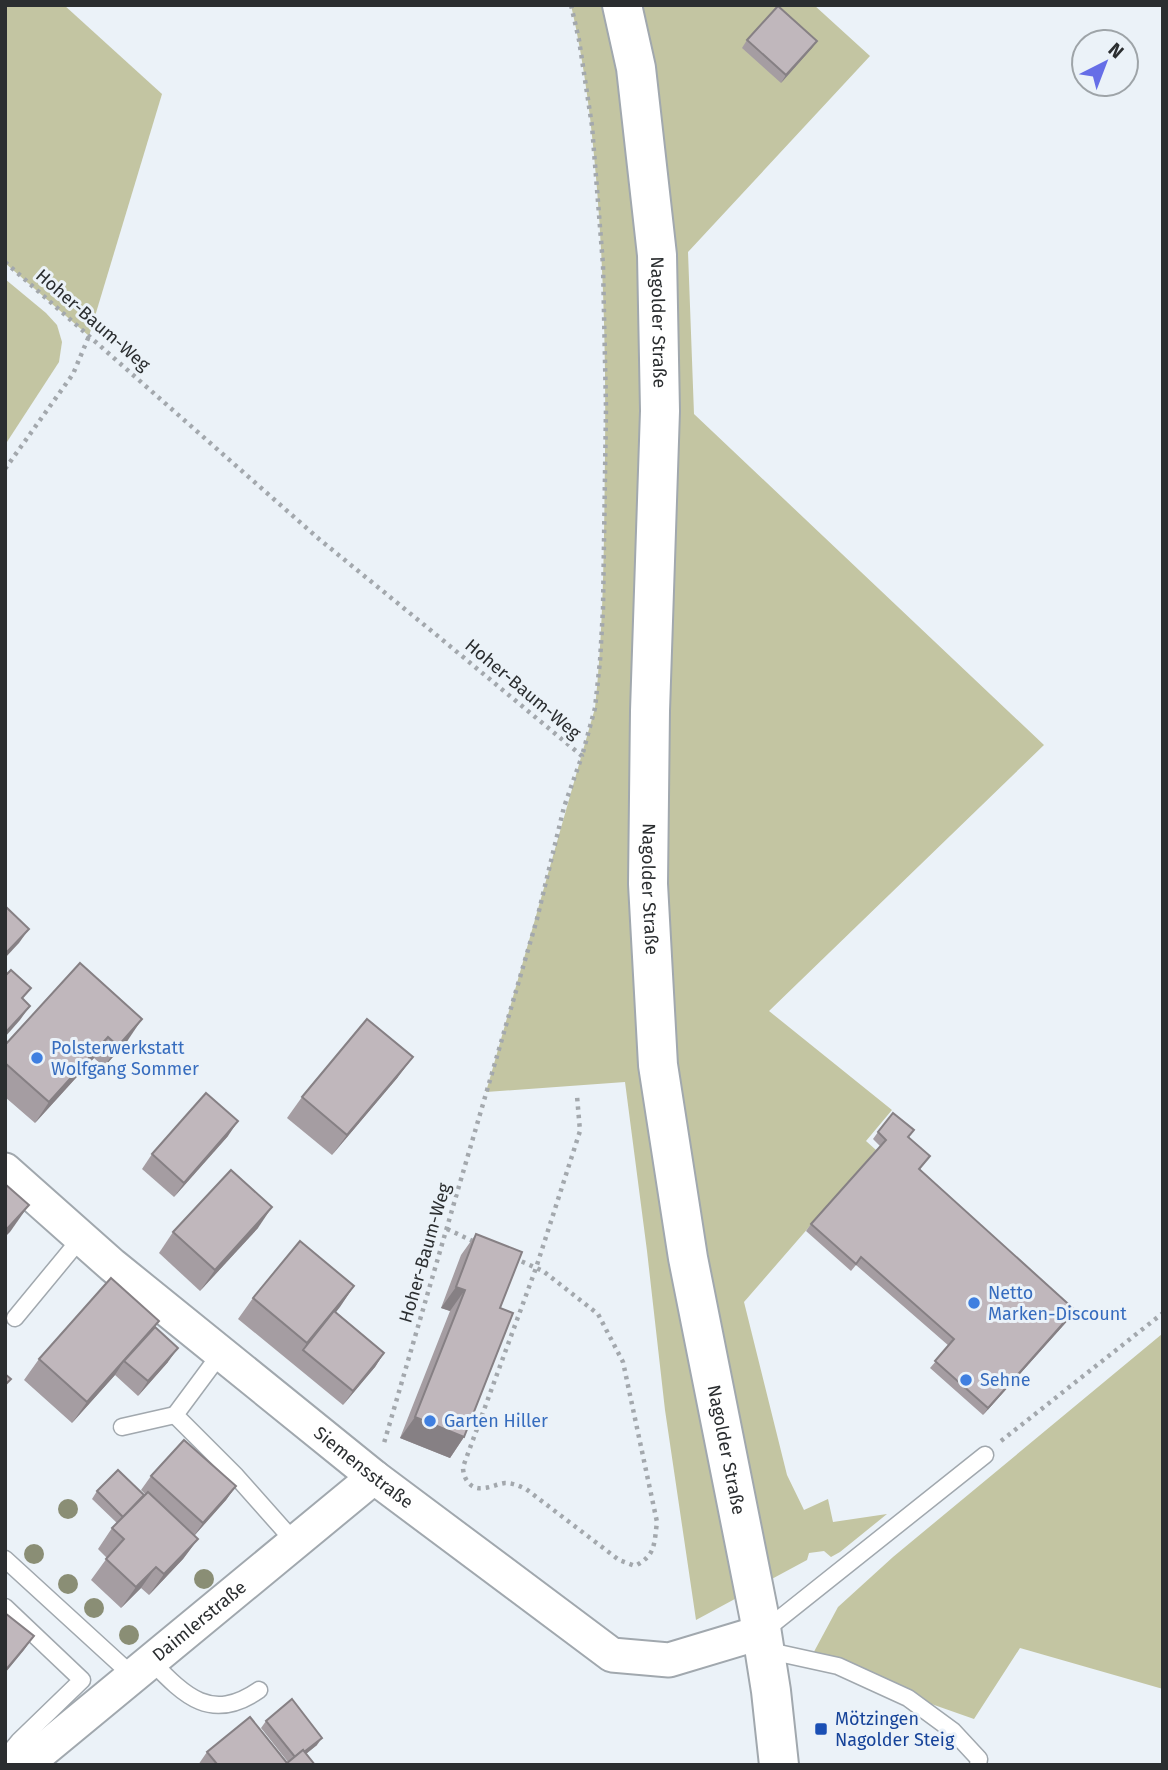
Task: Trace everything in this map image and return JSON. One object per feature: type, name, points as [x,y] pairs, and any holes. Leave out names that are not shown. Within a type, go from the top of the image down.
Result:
[{"type":"street","name":"Nagolder Straße","points":[[622,5],[636,68],[657,255],[660,411],[650,698],[648,884],[658,1065],[688,1258],[764,1641],[779,1765]]},
{"type":"street","name":"Siemensstraße","points":[[5,1170],[81,1238],[374,1478],[612,1655],[669,1660],[764,1641]]},
{"type":"street","name":"Daimlerstraße","points":[[25,1765],[374,1478]]},
{"type":"lane","points":[[15,1318],[81,1238]]},
{"type":"lane","points":[[122,1427],[175,1415],[221,1353]]},
{"type":"lane","points":[[175,1415],[297,1541]]},
{"type":"lane","points":[[764,1641],[985,1455]]},
{"type":"lane","points":[[5,1559],[142,1669],[176,1687],[211,1705],[243,1700],[258,1690]]},
{"type":"lane","points":[[5,1606],[82,1680],[5,1758]]},
{"type":"lane","points":[[764,1641],[838,1666],[908,1698],[953,1731],[979,1759],[978,1765]]},
{"type":"path","points":[[571,5],[592,126],[603,265],[606,408],[600,662],[595,708],[582,756]]},
{"type":"path","name":"Hoher-Baum-Weg","points":[[5,262],[319,539],[582,756],[564,807],[537,919],[374,1478]]},
{"type":"path","points":[[5,469],[73,374],[89,336]]},
{"type":"path","points":[[510,1257],[536,1268],[543,1271],[598,1314],[623,1362],[657,1522],[654,1547],[646,1560],[635,1566],[619,1560],[526,1489],[513,1483],[503,1483],[480,1489],[469,1484],[463,1474],[463,1467],[536,1268],[580,1131],[577,1096]]},
{"type":"path","points":[[446,1229],[485,1246]]},
{"type":"path","points":[[985,1455],[1163,1313]]},
{"type":"green space","points":[[5,5],[64,5],[162,94],[89,336],[5,263]]},
{"type":"green space","points":[[571,5],[814,5],[870,56],[688,252],[694,414],[1044,745],[769,1011],[892,1110],[866,1141],[876,1150],[744,1302],[787,1475],[804,1510],[828,1499],[833,1522],[887,1514],[831,1557],[824,1551],[809,1553],[807,1560],[696,1620],[665,1410],[625,1082],[486,1092],[595,708],[598,676],[604,518],[603,288],[590,120]]},
{"type":"green space","points":[[5,279],[57,325],[62,342],[59,362],[5,445]]},
{"type":"green space","points":[[1162,1334],[1163,1689],[1020,1648],[974,1719],[809,1661],[838,1607],[893,1557]]},
{"type":"building","points":[[778,6],[817,41],[786,75],[747,40]]},
{"type":"building","points":[[5,906],[29,929],[5,954]]},
{"type":"building","points":[[80,963],[142,1019],[118,1046],[108,1037],[49,1102],[5,1063],[5,1045]]},
{"type":"building","points":[[11,970],[31,988],[22,998],[30,1006],[5,1033],[5,976]]},
{"type":"building","points":[[367,1019],[413,1057],[347,1135],[302,1097]]},
{"type":"building","points":[[206,1093],[238,1121],[184,1183],[152,1154]]},
{"type":"building","points":[[893,1113],[914,1130],[908,1137],[930,1156],[919,1169],[1075,1310],[988,1408],[935,1361],[954,1339],[861,1257],[856,1264],[811,1224],[886,1140],[878,1132]]},
{"type":"building","points":[[231,1170],[272,1207],[215,1270],[173,1232]]},
{"type":"building","points":[[5,1184],[29,1205],[5,1231]]},
{"type":"building","points":[[476,1234],[522,1252],[500,1308],[513,1313],[464,1437],[415,1417],[465,1290],[456,1287]]},
{"type":"building","points":[[300,1241],[354,1286],[307,1343],[253,1298]]},
{"type":"building","points":[[111,1278],[159,1321],[87,1402],[39,1359]]},
{"type":"building","points":[[334,1311],[384,1353],[353,1391],[303,1350]]},
{"type":"building","points":[[155,1327],[178,1348],[148,1381],[124,1361]]},
{"type":"building","points":[[5,1374],[11,1379],[5,1385]]},
{"type":"building","points":[[184,1440],[236,1486],[203,1523],[151,1476]]},
{"type":"building","points":[[118,1470],[144,1495],[123,1517],[97,1491]]},
{"type":"building","points":[[148,1492],[198,1539],[164,1574],[156,1567],[136,1587],[106,1559],[124,1539],[112,1528]]},
{"type":"building","points":[[5,1613],[34,1636],[5,1671]]},
{"type":"building","points":[[292,1699],[322,1738],[295,1757],[266,1721]]},
{"type":"building","points":[[250,1717],[287,1763],[303,1750],[315,1765],[216,1765],[207,1752]]},
{"type":"place","name":"Polsterwerkstatt Wolfgang Sommer","points":[[37,1058]]},
{"type":"place","name":"Netto Marken-Discount","points":[[974,1303]]},
{"type":"place","name":"Sehne","points":[[966,1380]]},
{"type":"place","name":"Garten Hiller","points":[[430,1421]]},
{"type":"place","name":"Mötzingen Nagolder Steig","points":[[821,1729]]}]
